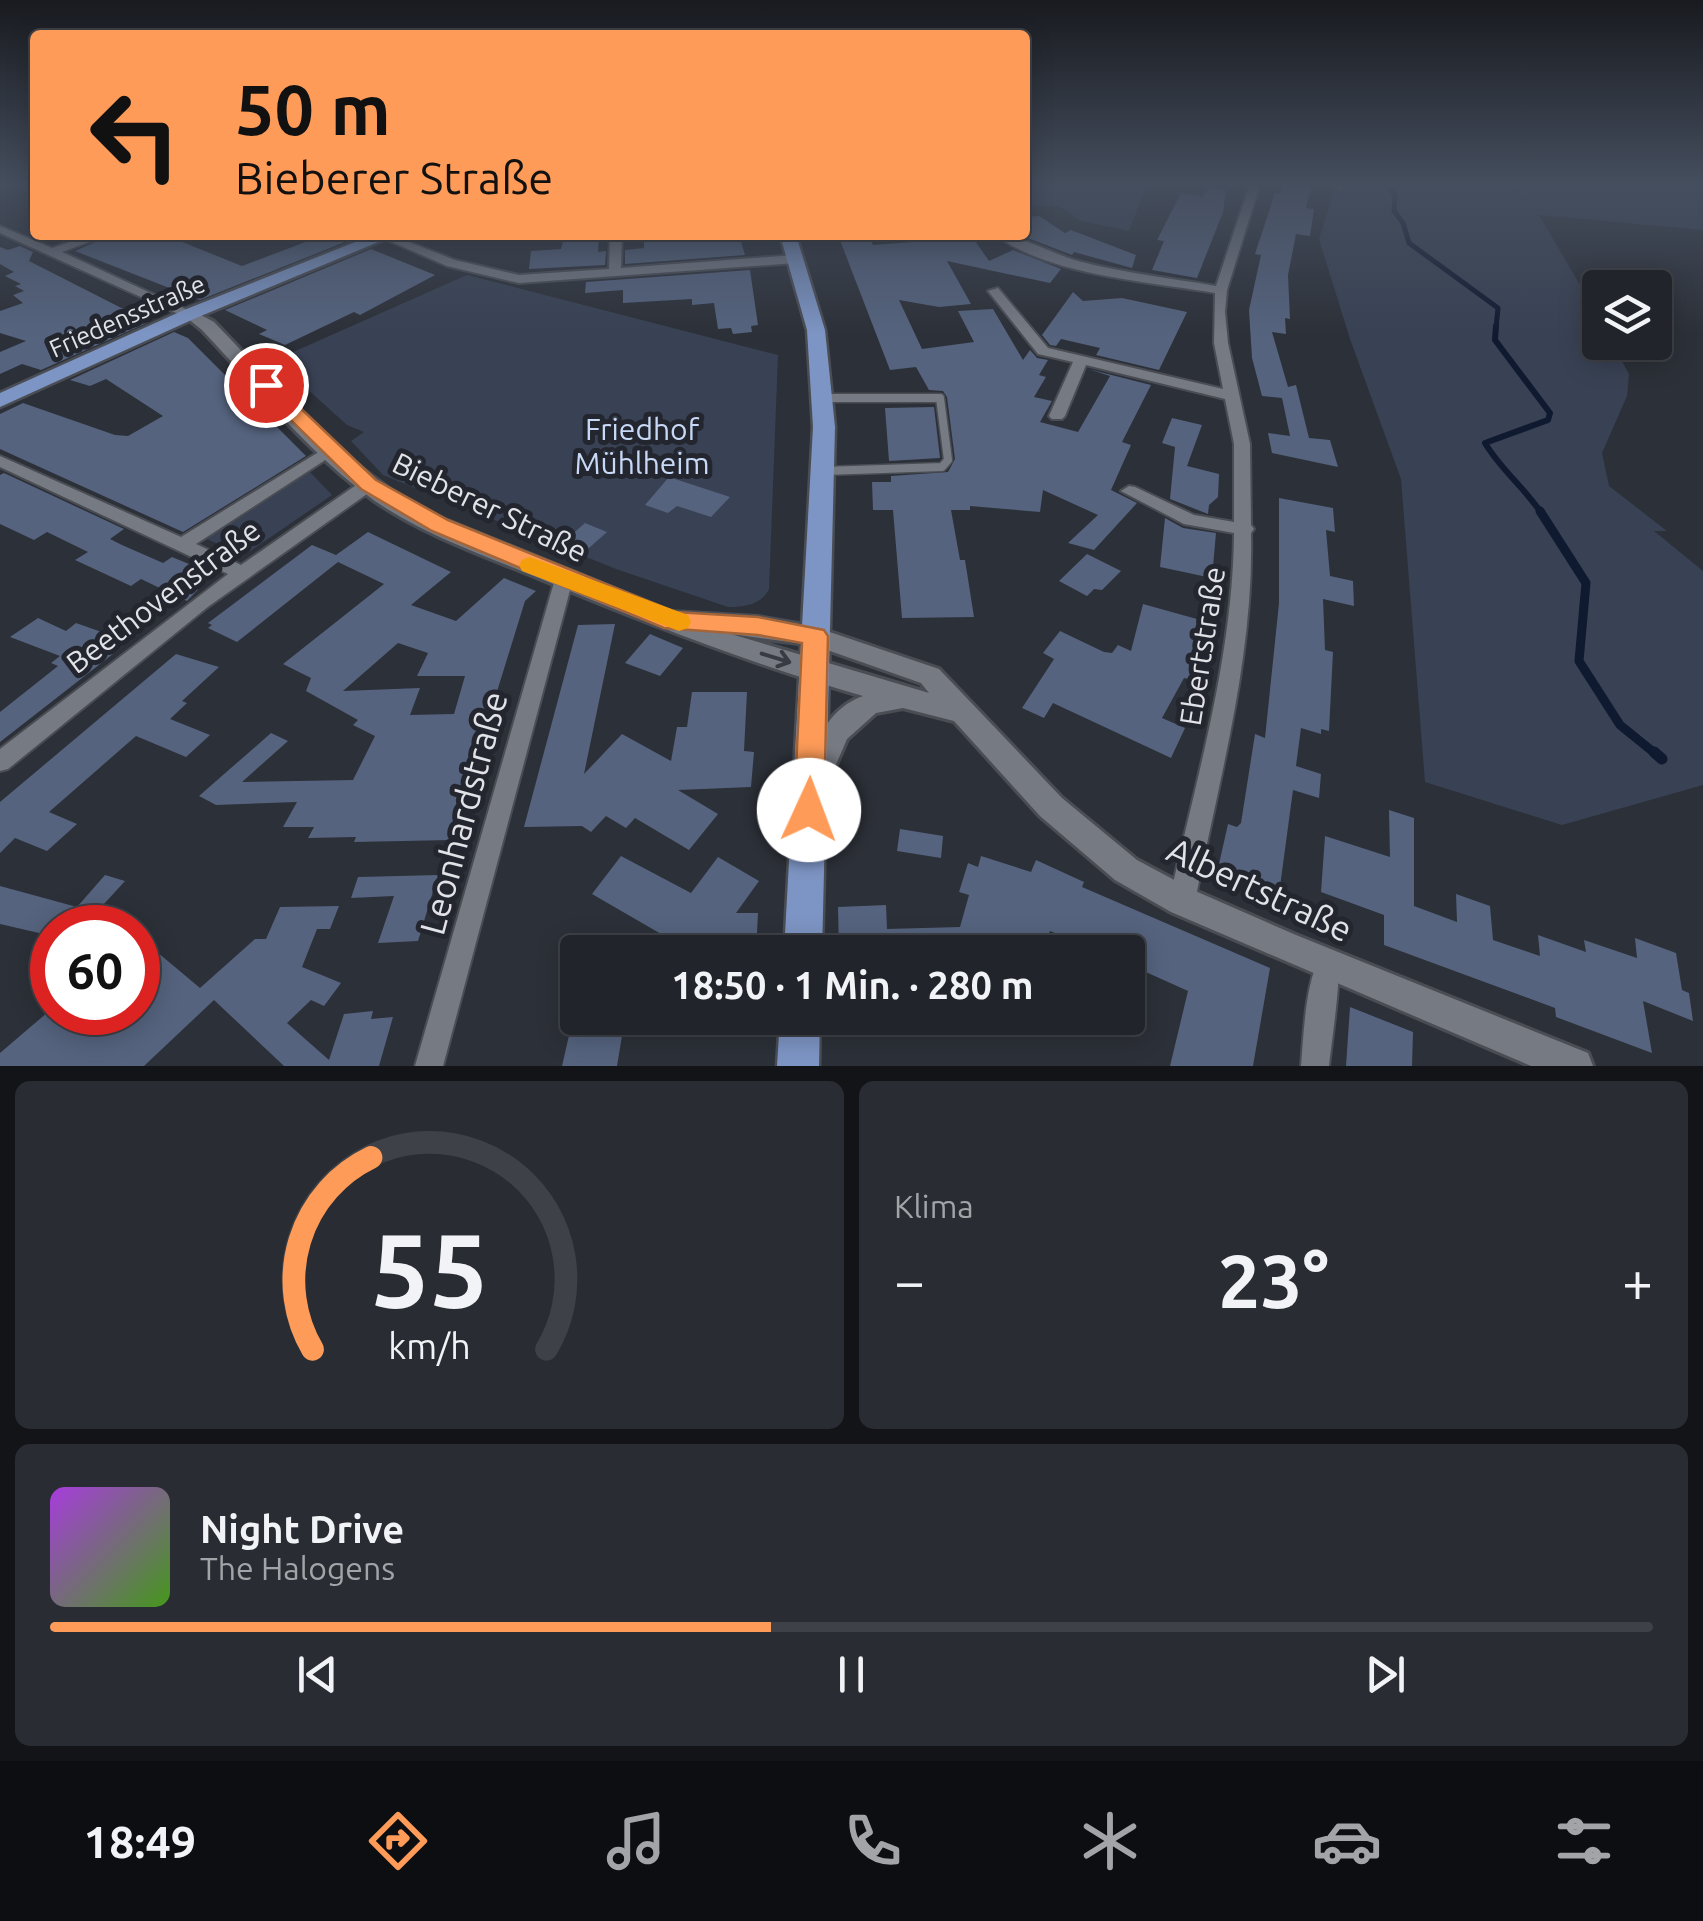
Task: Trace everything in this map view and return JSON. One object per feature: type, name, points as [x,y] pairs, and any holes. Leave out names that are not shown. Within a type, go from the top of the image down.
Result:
[{"type":"main road","name":"Friedensstraße","points":[[0,400],[190,314],[376,240]]},
{"type":"main road","points":[[790,240],[816,330],[822,398],[804,935]]},
{"type":"main road","points":[[798,1066],[799,1035]]},
{"type":"street","name":"Bieberer Straße","points":[[11,234],[190,314],[208,326],[368,485],[440,526],[708,637],[814,670]]},
{"type":"street","name":"Ebertstraße","points":[[1182,901],[1238,636],[1245,529],[1242,444],[1219,328],[1221,290],[1240,234]]},
{"type":"street","points":[[51,252],[86,240]]},
{"type":"street","points":[[396,240],[451,263],[512,278],[795,258]]},
{"type":"street","points":[[615,272],[616,240]]},
{"type":"street","points":[[1012,240],[1033,250],[1082,263],[1221,290]]},
{"type":"street","points":[[994,290],[1007,302],[1037,347],[1233,396]]},
{"type":"street","points":[[1057,416],[1081,361]]},
{"type":"street","name":"Beethovenstraße","points":[[182,544],[330,450]]},
{"type":"street","points":[[0,461],[241,572]]},
{"type":"street","name":"Beethovenstraße","points":[[0,762],[241,572],[368,485]]},
{"type":"street","points":[[1129,491],[1190,520],[1245,529]]},
{"type":"street","name":"Leonhardstraße","points":[[430,1066],[564,580]]},
{"type":"street","name":"Bieberer Straße","points":[[672,621],[758,626],[815,636]]},
{"type":"street","name":"Albertstraße","points":[[815,636],[930,676],[959,711],[1082,836],[1126,870],[1182,901],[1328,966],[1575,1066]]},
{"type":"street","points":[[814,670],[959,711]]},
{"type":"street","points":[[809,810],[826,750],[846,716],[866,705],[910,699]]},
{"type":"street","points":[[1316,1066],[1320,1001],[1328,966]]},
{"type":"lane","points":[[822,398],[940,398],[948,460],[942,467],[822,471]]},
{"type":"green space","points":[[1321,234],[1550,234],[1582,288],[1582,360],[1621,360],[1629,374],[1627,396],[1602,453],[1609,486],[1667,531],[1654,531],[1703,571],[1703,785],[1562,825],[1425,782],[1401,479],[1350,339]]},
{"type":"green space","name":"Friedhof Mühlheim","points":[[467,275],[778,355],[769,589],[762,599],[746,606],[728,607],[616,569],[383,475],[351,441],[364,432],[347,425],[275,360]]},
{"type":"green space","points":[[310,472],[332,495],[243,556],[207,539]]},
{"type":"building","points":[[1030,234],[1081,234],[1136,255],[1132,268],[1074,252],[1072,255],[1030,239]]},
{"type":"building","points":[[1160,234],[1214,234],[1197,278],[1152,270],[1164,241],[1157,240]]},
{"type":"building","points":[[1262,234],[1310,234],[1296,234],[1288,275],[1290,319],[1285,318],[1286,334],[1272,332],[1288,387],[1296,385],[1309,438],[1330,440],[1338,467],[1272,453],[1268,433],[1290,436],[1282,398],[1262,396],[1252,358],[1249,310],[1261,255],[1255,254]]},
{"type":"building","points":[[100,240],[177,240],[242,266],[311,240],[350,240],[200,300],[75,251]]},
{"type":"building","points":[[564,240],[599,240],[598,252],[606,251],[605,265],[529,269],[531,251],[561,249]]},
{"type":"building","points":[[644,240],[740,240],[745,255],[625,264],[625,250],[644,248]]},
{"type":"building","points":[[840,240],[870,240],[873,245],[974,240],[989,261],[1013,250],[1061,269],[1050,283],[947,261],[971,304],[939,307],[899,300],[922,349],[974,342],[958,311],[993,309],[1023,360],[1030,350],[1037,358],[1048,360],[1039,375],[1046,377],[1034,397],[1052,401],[1040,422],[1078,432],[1110,376],[1088,369],[1151,385],[1122,442],[1131,445],[1111,490],[1137,503],[1094,550],[1068,543],[1098,515],[1043,490],[1040,512],[970,506],[970,510],[951,510],[960,560],[965,560],[974,617],[902,618],[893,510],[873,510],[872,482],[891,482],[891,476],[948,472],[955,459],[943,391],[929,390],[916,367],[890,370]]},
{"type":"building","points":[[20,246],[33,252],[29,261],[149,322],[41,370],[22,364],[0,374],[0,352],[26,341],[0,333],[0,311],[23,303],[13,295],[24,291],[15,286],[21,284],[5,276],[14,272],[0,264],[0,247],[8,250]]},
{"type":"building","points":[[371,249],[435,275],[360,315],[354,312],[285,345],[259,334],[267,330],[225,310]]},
{"type":"building","points":[[750,270],[758,325],[751,326],[752,332],[733,334],[731,328],[718,329],[714,303],[692,305],[692,299],[623,303],[623,290],[585,293],[586,282]]},
{"type":"building","points":[[1073,292],[1083,301],[1122,298],[1187,312],[1159,370],[1096,355],[1100,348],[1061,339],[1056,346],[1050,345],[1042,335]]},
{"type":"building","points":[[174,332],[188,338],[306,456],[183,532],[0,449],[0,414],[23,403],[115,435],[128,436],[163,416],[106,379],[90,386],[70,380]]},
{"type":"building","points":[[934,407],[940,458],[889,461],[885,408]]},
{"type":"building","points":[[1172,418],[1202,425],[1187,466],[1219,474],[1218,497],[1209,505],[1208,514],[1170,499],[1175,447],[1162,443]]},
{"type":"building","points":[[4,473],[124,529],[110,539],[122,545],[163,563],[172,557],[213,574],[187,601],[141,579],[131,586],[75,560],[88,552],[47,532],[34,540],[0,524],[0,475]]},
{"type":"building","points":[[669,477],[730,497],[711,517],[677,506],[668,513],[645,505]]},
{"type":"building","points":[[1279,498],[1333,508],[1335,532],[1326,530],[1330,576],[1353,581],[1354,606],[1323,599],[1325,650],[1333,652],[1329,731],[1321,729],[1321,734],[1301,728],[1296,766],[1321,774],[1319,798],[1293,790],[1279,894],[1227,873],[1228,867],[1219,864],[1228,824],[1237,827],[1241,823],[1255,734],[1265,738],[1279,603]]},
{"type":"building","points":[[1165,518],[1183,528],[1216,533],[1212,578],[1160,567]]},
{"type":"building","points":[[585,523],[607,532],[581,555],[559,546]]},
{"type":"building","points":[[368,532],[451,572],[411,605],[456,621],[504,578],[536,591],[525,601],[451,840],[354,842],[356,837],[308,838],[314,827],[283,827],[297,802],[216,805],[199,796],[271,733],[288,741],[242,782],[353,780],[375,736],[353,725],[358,720],[306,691],[311,678],[283,664],[384,584],[338,562],[237,642],[208,628],[212,625],[208,623],[312,545],[336,555]],"holes":[[[398,643],[428,653],[417,676],[465,676],[454,714],[410,715],[420,688],[343,691]]]},
{"type":"building","points":[[1087,554],[1121,571],[1102,590],[1094,589],[1087,596],[1059,581]]},
{"type":"building","points":[[1143,604],[1204,621],[1192,680],[1184,678],[1162,718],[1185,728],[1171,758],[1053,703],[1044,718],[1022,708],[1054,659],[1043,653],[1060,631],[1104,652],[1112,653],[1118,645],[1131,651]]},
{"type":"building","points":[[38,618],[66,631],[76,623],[113,636],[102,644],[118,650],[0,742],[0,712],[58,666],[51,663],[60,656],[10,637]]},
{"type":"building","points":[[615,624],[584,774],[622,734],[671,761],[677,727],[687,727],[692,692],[747,692],[744,751],[754,752],[751,787],[678,790],[718,814],[689,850],[635,818],[626,828],[606,816],[591,832],[582,826],[524,827],[578,625]]},
{"type":"building","points":[[650,634],[683,648],[660,676],[625,663]]},
{"type":"building","points":[[176,654],[219,667],[182,701],[187,703],[170,719],[210,735],[186,757],[136,736],[49,812],[77,824],[47,851],[15,838],[0,853],[0,802]]},
{"type":"building","points":[[1389,810],[1414,818],[1414,906],[1457,922],[1456,894],[1490,906],[1493,940],[1540,956],[1538,935],[1586,952],[1584,940],[1637,958],[1635,938],[1676,953],[1682,990],[1689,993],[1693,1021],[1643,1001],[1652,1053],[1556,1017],[1555,1008],[1384,945],[1384,915],[1321,892],[1325,836],[1390,857]]},
{"type":"building","points":[[900,829],[943,836],[941,858],[897,851]]},
{"type":"building","points":[[621,856],[691,893],[718,857],[759,881],[736,913],[758,913],[757,935],[663,935],[592,894]]},
{"type":"building","points":[[981,856],[1031,872],[1036,860],[1084,882],[1082,887],[1270,968],[1253,1066],[1170,1066],[1188,991],[1145,972],[1145,935],[1060,935],[1050,931],[1048,935],[839,935],[838,907],[886,905],[887,929],[960,927],[969,895],[959,892],[968,863],[978,867]]},
{"type":"building","points":[[105,875],[125,881],[103,905],[79,905]]},
{"type":"building","points":[[438,875],[418,941],[378,943],[394,896],[351,898],[358,877]]},
{"type":"building","points":[[0,886],[70,905],[30,905],[30,931],[0,924]]},
{"type":"building","points":[[339,906],[330,929],[317,929],[302,967],[341,983],[324,1006],[311,1000],[287,1023],[329,1060],[344,1014],[373,1011],[371,1019],[393,1017],[379,1066],[284,1066],[214,1000],[144,1066],[0,1066],[0,1053],[30,1027],[30,1035],[160,1035],[160,954],[200,988],[255,939],[266,939],[280,907]]},
{"type":"building","points":[[1350,1007],[1413,1032],[1412,1066],[1346,1066]]},
{"type":"building","points":[[569,1035],[622,1035],[617,1066],[562,1066]]},
{"type":"waterway","points":[[1406,234],[1409,243],[1498,308],[1496,328]]},
{"type":"waterway","points":[[1496,326],[1495,340],[1550,413],[1548,420],[1485,443],[1542,513]]},
{"type":"waterway","points":[[1542,513],[1586,583],[1579,661],[1620,725],[1657,755]]},
{"type":"waterway","points":[[1654,752],[1662,759]]},
{"type":"slow traffic","points":[[530,565],[679,622]]},
{"type":"route","points":[[266,385],[368,485],[440,526],[672,621],[758,626],[815,636],[809,810]]}]
